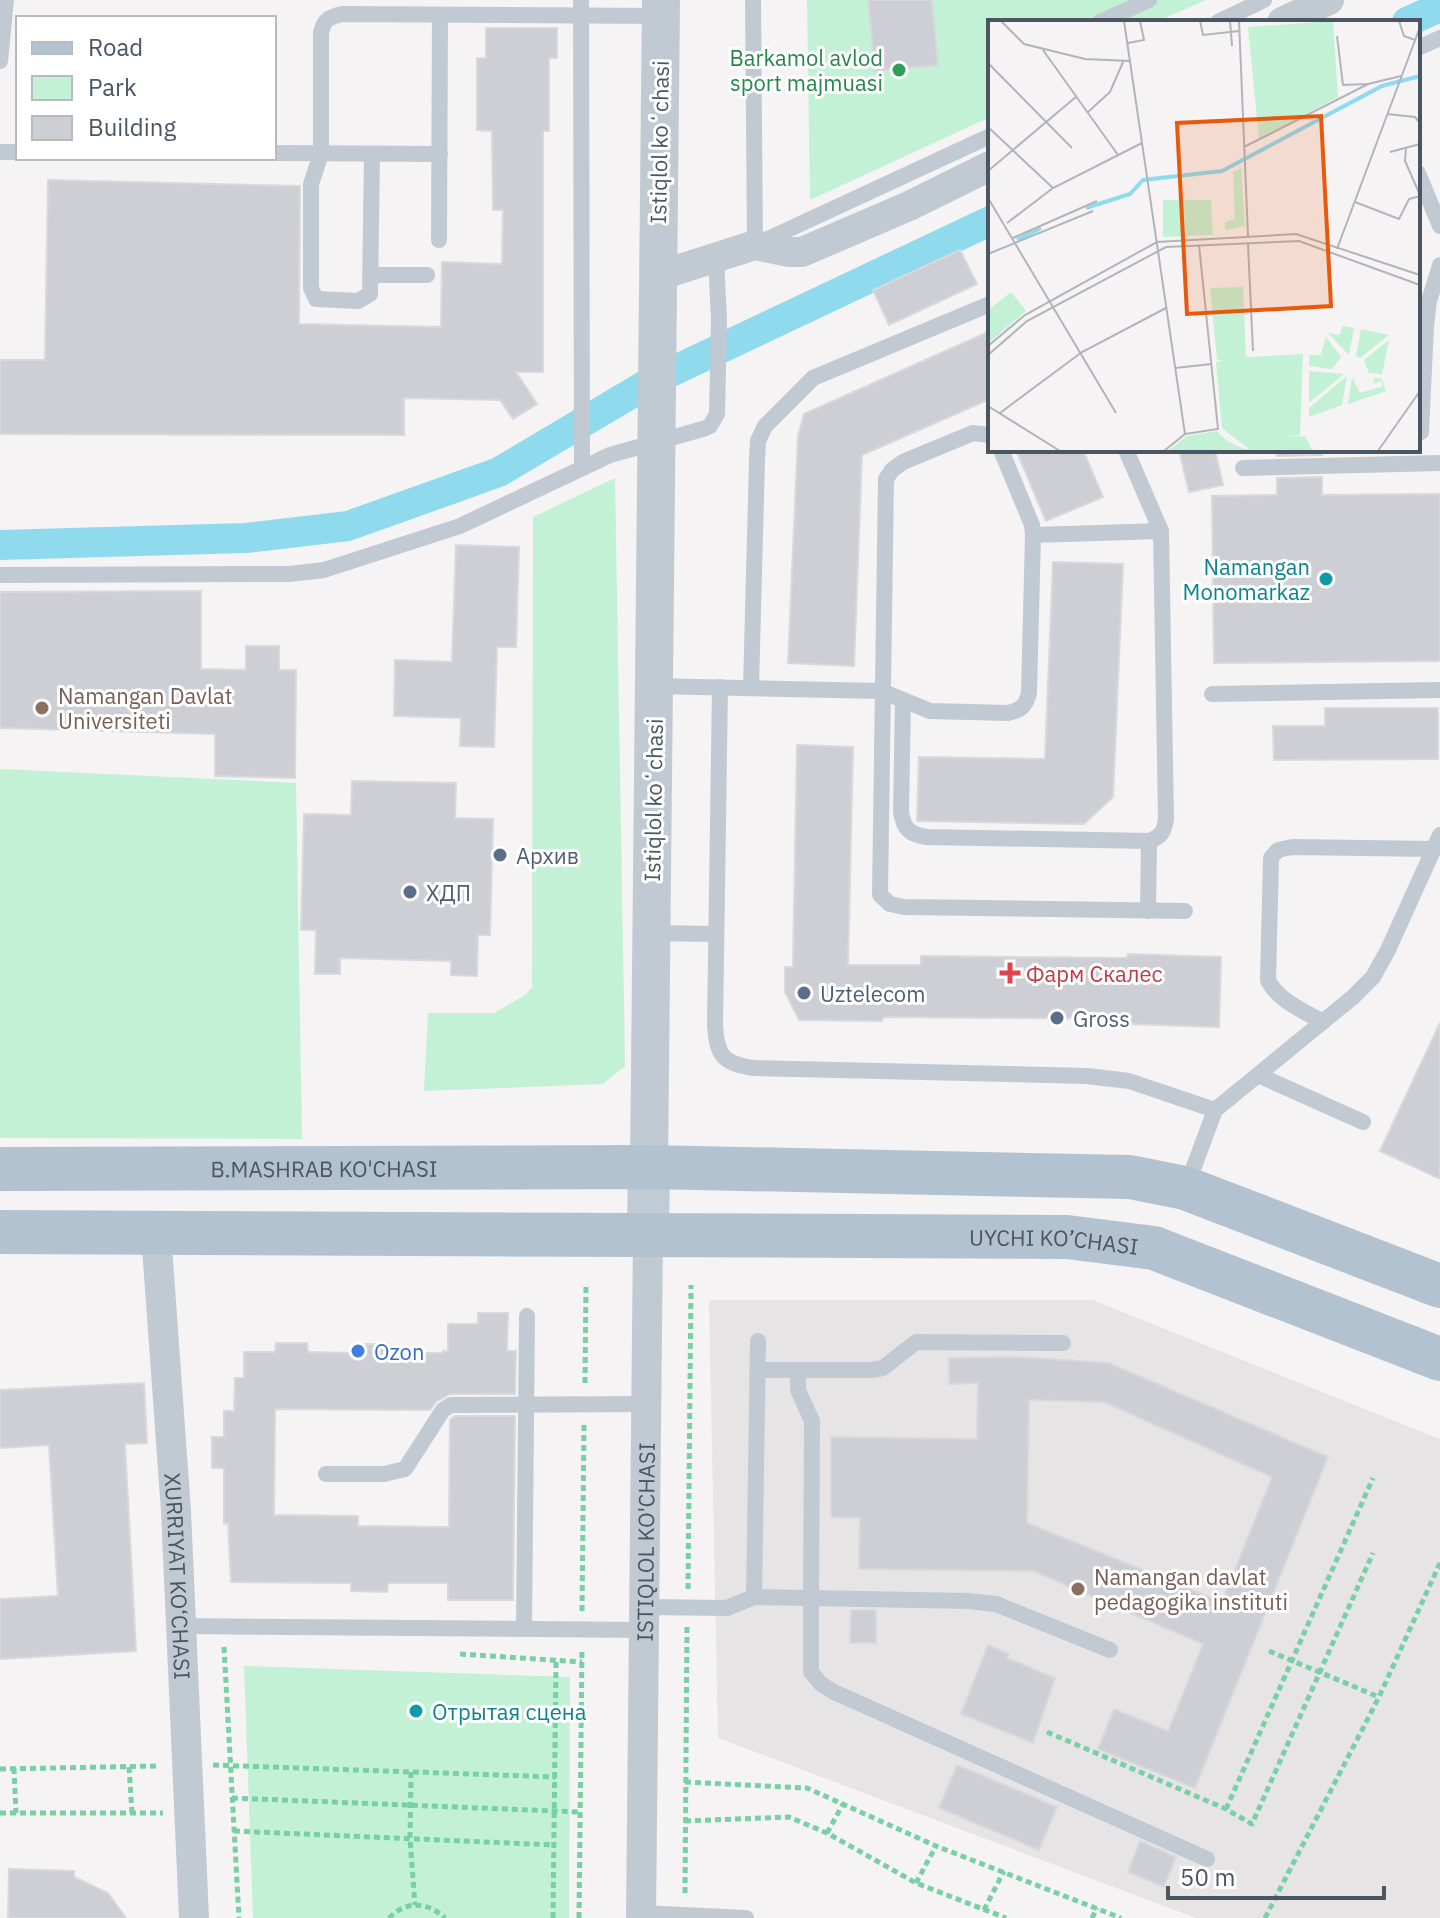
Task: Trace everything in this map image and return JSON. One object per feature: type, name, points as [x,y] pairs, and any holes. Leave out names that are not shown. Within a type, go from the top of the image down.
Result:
[{"type":"main road","name":"B.MASHRAB KO'CHASI","points":[[0,1169],[649,1167]]},
{"type":"main road","points":[[649,1167],[1130,1177],[1185,1188],[1440,1286]]},
{"type":"main road","name":"ISTIQLOL KO'CHASI","points":[[648,1236],[649,1167]]},
{"type":"main road","points":[[0,1232],[648,1236]]},
{"type":"main road","name":"UYCHI KO’CHASI","points":[[648,1236],[1067,1237],[1154,1248],[1440,1359]]},
{"type":"street","points":[[1286,20],[1329,0]]},
{"type":"street","name":"Istiqlol koʻchasi","points":[[649,1167],[660,8]]},
{"type":"street","points":[[658,276],[755,245],[802,252],[909,206],[988,167]]},
{"type":"street","name":"XURRIYAT KO‘CHASI","points":[[156,1233],[175,1495],[194,1918]]},
{"type":"street","name":"ISTIQLOL KO'CHASI","points":[[641,1916],[648,1236]]},
{"type":"lane","points":[[0,61],[6,0]]},
{"type":"lane","points":[[753,0],[755,245],[988,137]]},
{"type":"lane","points":[[1104,20],[1149,0]]},
{"type":"lane","points":[[1221,20],[1244,4],[1264,0]]},
{"type":"lane","points":[[372,154],[370,294],[366,299],[316,299],[311,294],[311,184],[321,154],[323,23],[330,17],[342,14],[440,15],[581,8],[660,8]]},
{"type":"lane","points":[[581,8],[582,462]]},
{"type":"lane","points":[[439,240],[440,15]]},
{"type":"lane","points":[[1420,47],[1440,38]]},
{"type":"lane","points":[[276,153],[440,154]]},
{"type":"lane","points":[[1420,178],[1440,226]]},
{"type":"lane","points":[[0,575],[289,574],[324,570],[460,526],[582,462],[656,438],[710,426],[717,414],[719,320],[716,257]]},
{"type":"lane","points":[[1421,432],[1427,313],[1440,265]]},
{"type":"lane","points":[[371,275],[427,275]]},
{"type":"lane","points":[[751,688],[757,459],[758,441],[765,426],[813,378],[988,305]]},
{"type":"lane","points":[[988,435],[973,433],[903,462],[886,479],[880,895],[890,904],[904,907],[1185,911]]},
{"type":"lane","points":[[654,686],[881,691],[930,711],[1019,711],[1027,703],[1033,535],[1032,525],[1002,452]]},
{"type":"lane","points":[[903,700],[901,812],[903,825],[912,834],[926,837],[1149,841],[1158,838],[1164,830],[1166,819],[1161,531],[1127,452]]},
{"type":"lane","points":[[1243,468],[1440,463]]},
{"type":"lane","points":[[1033,535],[1161,531]]},
{"type":"lane","points":[[720,687],[716,1044],[723,1057],[735,1065],[753,1068],[1087,1076],[1129,1081],[1215,1110]]},
{"type":"lane","points":[[1212,694],[1440,690]]},
{"type":"lane","points":[[1148,911],[1149,841]]},
{"type":"lane","points":[[1185,1188],[1215,1110],[1323,1022],[1373,977],[1437,842],[1292,847],[1278,850],[1271,858],[1268,980],[1282,998],[1323,1022]]},
{"type":"lane","points":[[651,933],[716,934]]},
{"type":"lane","points":[[1258,1075],[1363,1122]]},
{"type":"lane","points":[[524,1629],[527,1316]]},
{"type":"lane","points":[[754,1597],[758,1341]]},
{"type":"lane","points":[[758,1370],[883,1368],[907,1346],[916,1342],[1063,1343]]},
{"type":"lane","points":[[798,1370],[798,1390],[812,1421],[810,1664],[811,1672],[821,1684],[1207,1859]]},
{"type":"lane","points":[[326,1474],[384,1474],[405,1469],[443,1410],[451,1405],[646,1404]]},
{"type":"lane","points":[[181,1626],[582,1629],[727,1608],[754,1597],[968,1601],[996,1604],[1026,1614],[1110,1650]]},
{"type":"lane","points":[[641,1916],[746,1918]]},
{"type":"path","points":[[579,1918],[586,1284]]},
{"type":"path","points":[[1226,1809],[1373,1478]]},
{"type":"path","points":[[1047,1732],[1226,1809],[1252,1824],[1373,1553]]},
{"type":"path","points":[[1265,1918],[1379,1697],[1440,1563]]},
{"type":"path","points":[[223,1638],[239,1918]]},
{"type":"path","points":[[1269,1651],[1379,1697]]},
{"type":"path","points":[[553,1918],[556,1660]]},
{"type":"path","points":[[0,1769],[230,1765],[556,1777]]},
{"type":"path","points":[[129,1767],[132,1813]]},
{"type":"path","points":[[14,1768],[16,1813]]},
{"type":"path","points":[[411,1772],[410,1839],[415,1905]]},
{"type":"path","points":[[685,1782],[807,1788],[936,1846],[1121,1918]]},
{"type":"path","points":[[232,1798],[580,1812]]},
{"type":"path","points":[[827,1833],[843,1804]]},
{"type":"path","points":[[0,1813],[233,1815]]},
{"type":"path","points":[[685,1821],[789,1817],[827,1833],[916,1883],[1006,1918]]},
{"type":"path","points":[[234,1831],[554,1845]]},
{"type":"path","points":[[916,1883],[936,1846]]},
{"type":"path","points":[[984,1910],[1004,1871]]},
{"type":"path","points":[[389,1918],[403,1907],[415,1905],[427,1906],[445,1918]]},
{"type":"path","points":[[1092,1918],[1097,1908]]},
{"type":"shaded area","name":"Namangan davlat pedagogika instituti","points":[[709,1300],[1093,1300],[1440,1439],[1440,1918],[1196,1918],[718,1738]]},
{"type":"green space","name":"Barkamol avlod sport majmuasi","points":[[807,0],[1206,0],[1161,20],[988,20],[988,118],[810,200]]},
{"type":"green space","points":[[615,478],[625,1066],[603,1084],[424,1091],[428,1013],[494,1013],[525,995],[532,987],[533,517]]},
{"type":"green space","points":[[0,769],[296,783],[302,1139],[0,1138]]},
{"type":"green space","points":[[244,1666],[570,1677],[569,1918],[253,1918]]},
{"type":"building","points":[[868,0],[932,0],[938,65],[875,71]]},
{"type":"building","points":[[486,28],[557,28],[557,58],[549,58],[549,131],[543,131],[543,372],[516,372],[537,404],[513,419],[500,400],[404,398],[404,435],[0,434],[0,360],[45,360],[48,180],[300,186],[299,324],[441,327],[442,262],[502,264],[503,210],[493,210],[492,131],[477,130],[477,58],[486,58]]},
{"type":"building","points":[[960,250],[977,284],[889,325],[873,290]]},
{"type":"building","points":[[988,332],[988,400],[862,455],[854,666],[788,663],[798,436],[804,414]]},
{"type":"building","points":[[1017,452],[1084,452],[1103,497],[1046,521]]},
{"type":"building","points":[[1179,452],[1215,452],[1223,485],[1189,492]]},
{"type":"building","points":[[1277,452],[1322,452],[1322,455],[1277,456]]},
{"type":"building","name":"Namangan Monomarkaz","points":[[1322,477],[1322,495],[1440,494],[1440,661],[1214,663],[1212,496],[1277,495],[1277,478]]},
{"type":"building","points":[[456,545],[519,547],[516,647],[497,647],[494,747],[460,746],[461,718],[394,716],[395,660],[452,662]]},
{"type":"building","points":[[1053,562],[1123,564],[1113,797],[1084,824],[917,821],[919,757],[1045,759]]},
{"type":"building","points":[[201,591],[201,669],[246,670],[246,646],[279,646],[279,670],[296,670],[295,778],[215,776],[215,734],[0,728],[0,592]]},
{"type":"building","points":[[1325,708],[1438,708],[1438,759],[1274,760],[1273,726],[1325,726]]},
{"type":"building","points":[[797,745],[853,747],[848,965],[921,965],[921,956],[1127,958],[1128,954],[1221,957],[1219,1027],[1126,1024],[1126,1019],[883,1017],[882,1021],[799,1020],[785,992],[785,967],[793,967]]},
{"type":"building","points":[[352,781],[456,783],[455,818],[493,819],[490,935],[478,935],[477,976],[451,975],[451,961],[340,958],[340,974],[315,974],[316,930],[301,930],[304,814],[351,815]]},
{"type":"building","points":[[1440,1023],[1440,1179],[1380,1151]]},
{"type":"building","points":[[478,1313],[508,1313],[507,1351],[516,1351],[515,1394],[450,1394],[437,1401],[430,1410],[275,1409],[274,1515],[358,1516],[358,1526],[449,1527],[450,1420],[454,1416],[515,1416],[513,1600],[448,1600],[448,1583],[388,1583],[387,1592],[351,1591],[351,1583],[231,1582],[228,1523],[224,1524],[224,1468],[212,1468],[212,1437],[224,1437],[224,1411],[234,1411],[235,1378],[244,1378],[244,1352],[275,1352],[276,1343],[307,1343],[308,1352],[352,1353],[353,1344],[388,1344],[388,1353],[443,1353],[448,1351],[448,1324],[478,1324]]},
{"type":"building","points":[[1018,1357],[1109,1363],[1328,1457],[1195,1788],[1098,1749],[1114,1709],[1168,1731],[1203,1644],[1033,1571],[859,1569],[860,1518],[831,1517],[831,1437],[977,1439],[978,1383],[949,1384],[949,1358]],"holes":[[[1029,1400],[1104,1402],[1272,1477],[1222,1602],[1027,1523]]]},
{"type":"building","points":[[144,1383],[147,1443],[125,1444],[136,1651],[0,1659],[0,1599],[58,1596],[49,1445],[0,1448],[0,1390]]},
{"type":"building","points":[[851,1610],[876,1610],[876,1643],[850,1643]]},
{"type":"building","points":[[988,1645],[1009,1654],[1007,1658],[1055,1678],[1033,1743],[961,1714]]},
{"type":"building","points":[[957,1765],[1057,1807],[1039,1850],[939,1808]]},
{"type":"building","points":[[1140,1841],[1176,1857],[1164,1887],[1128,1872]]},
{"type":"building","points":[[9,1869],[74,1871],[74,1877],[108,1893],[126,1918],[8,1918]]},
{"type":"waterway","points":[[1411,20],[1440,7]]},
{"type":"waterway","points":[[0,545],[246,538],[348,526],[499,472],[654,380],[988,222]]},
{"type":"place","name":"Barkamol avlod sport majmuasi","points":[[899,70]]},
{"type":"place","name":"Namangan Monomarkaz","points":[[1326,579]]},
{"type":"place","name":"Namangan Davlat Universiteti","points":[[42,708]]},
{"type":"place","name":"Архив","points":[[500,855]]},
{"type":"place","name":"ХДП","points":[[410,892]]},
{"type":"place","name":"Фарм Скалес","points":[[1010,973]]},
{"type":"place","name":"Uztelecom","points":[[804,993]]},
{"type":"place","name":"Gross","points":[[1057,1018]]},
{"type":"place","name":"Ozon","points":[[358,1351]]},
{"type":"place","name":"Namangan davlat pedagogika instituti","points":[[1078,1589]]},
{"type":"place","name":"Отрытая сцена","points":[[416,1711]]}]
